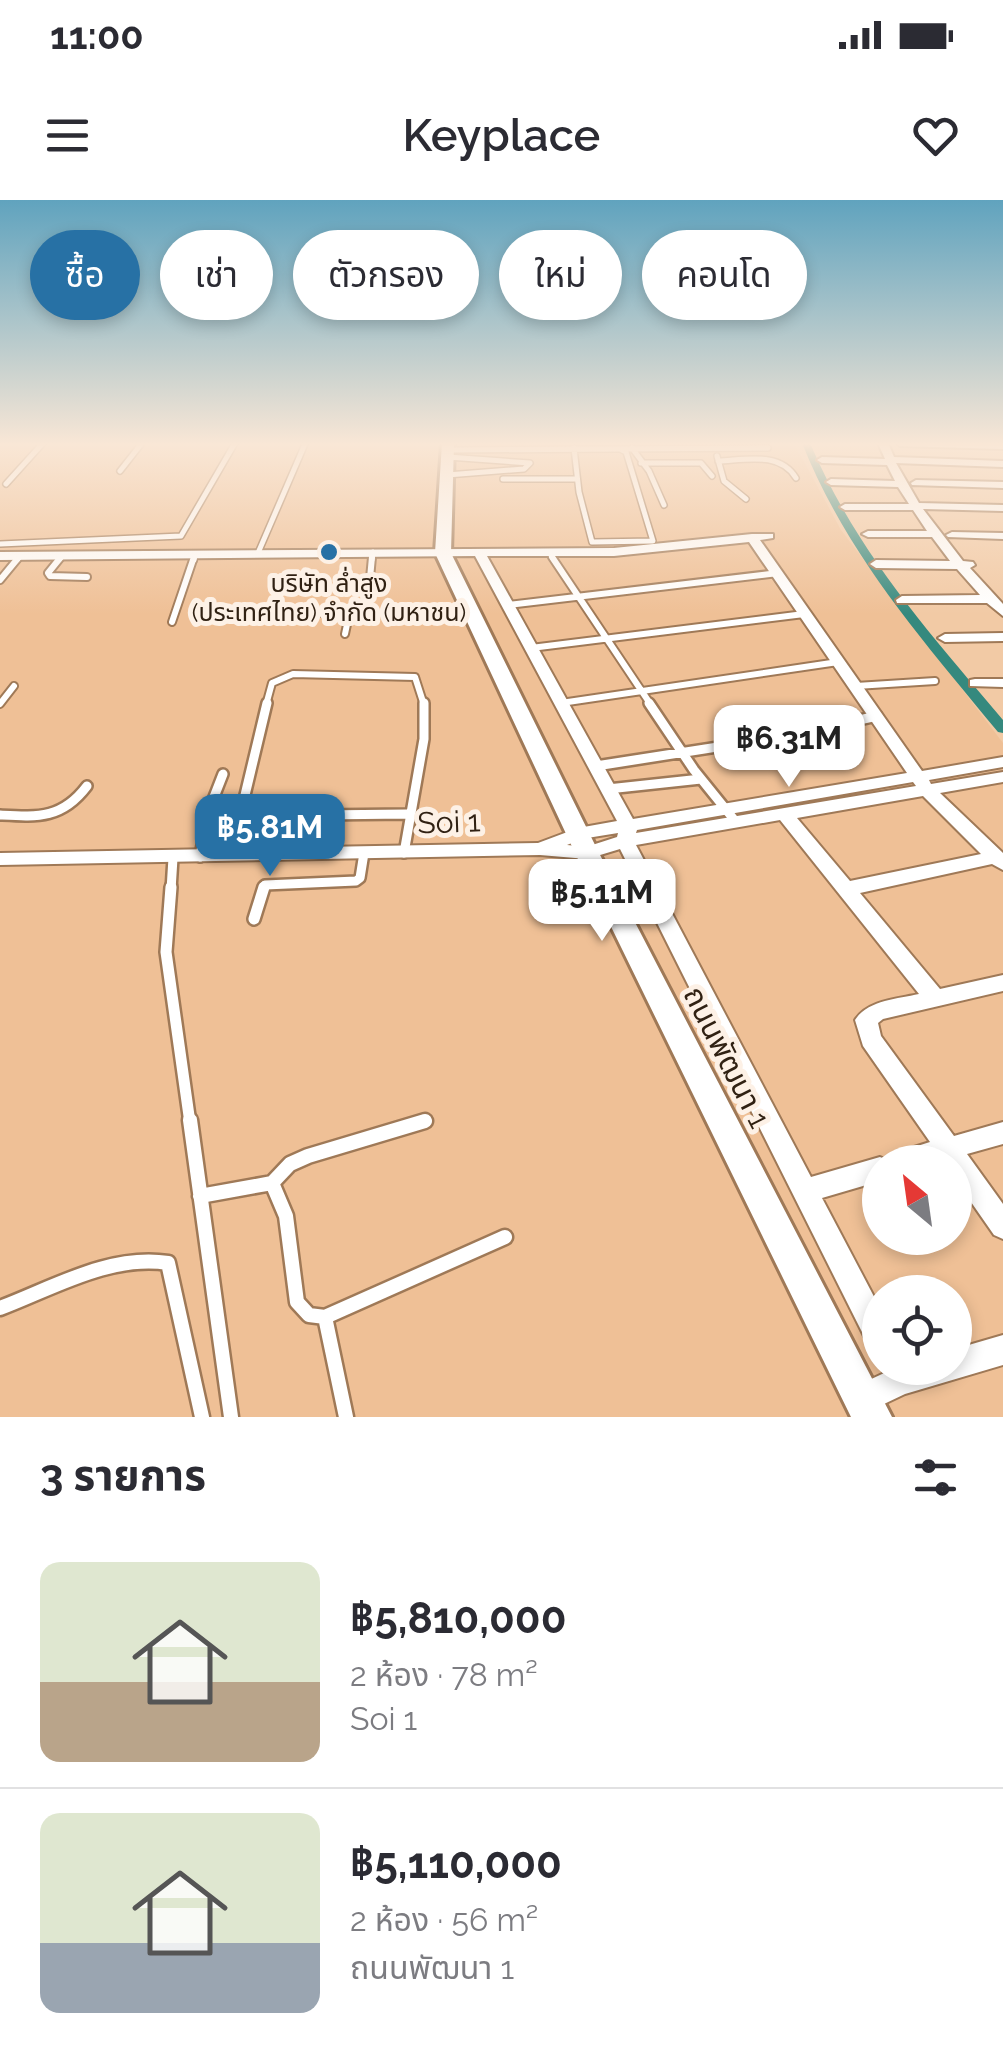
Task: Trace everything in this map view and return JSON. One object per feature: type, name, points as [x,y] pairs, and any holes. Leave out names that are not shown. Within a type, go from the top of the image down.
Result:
[{"type":"main road","name":"ถนนพัฒนา 1","points":[[446,500],[443,553],[583,844],[867,1408]]},
{"type":"street","points":[[920,500],[938,534],[997,598],[1003,612]]},
{"type":"street","points":[[845,507],[1003,509]]},
{"type":"street","points":[[924,508],[952,535],[967,565]]},
{"type":"street","points":[[868,534],[938,534]]},
{"type":"street","points":[[952,535],[1003,536]]},
{"type":"street","points":[[0,556],[646,550],[770,536]]},
{"type":"street","points":[[752,537],[922,783],[1000,860]]},
{"type":"street","points":[[478,551],[608,789],[862,1302]]},
{"type":"street","points":[[876,564],[967,565]]},
{"type":"street","points":[[902,600],[997,598]]},
{"type":"street","points":[[945,638],[1003,637]]},
{"type":"street","points":[[975,683],[1003,682]]},
{"type":"street","points":[[731,816],[922,783],[1003,762]]},
{"type":"street","name":"Soi 1","points":[[0,859],[540,849],[731,816],[785,815],[922,783],[1003,776]]},
{"type":"street","points":[[785,815],[935,998]]},
{"type":"street","points":[[846,888],[1000,860]]},
{"type":"street","points":[[946,1145],[871,1039],[866,1020],[877,1012],[1003,983]]},
{"type":"street","points":[[959,1145],[1003,1133]]},
{"type":"street","points":[[806,1191],[862,1174]]},
{"type":"street","points":[[972,1182],[1003,1226]]},
{"type":"street","points":[[972,1359],[1003,1350]]},
{"type":"street","points":[[867,1408],[888,1385]]},
{"type":"lane","points":[[0,544],[181,536],[202,500]]},
{"type":"lane","points":[[258,554],[281,500]]},
{"type":"lane","points":[[582,500],[592,542],[655,540],[642,500]]},
{"type":"lane","points":[[661,500],[664,505]]},
{"type":"lane","points":[[345,634],[349,615],[367,610],[373,552]]},
{"type":"lane","points":[[548,552],[701,779],[731,816]]},
{"type":"lane","points":[[172,622],[195,554]]},
{"type":"lane","points":[[1,576],[20,556]]},
{"type":"lane","points":[[62,556],[48,573],[50,576],[87,577]]},
{"type":"lane","points":[[508,605],[778,574]]},
{"type":"lane","points":[[306,614],[355,613]]},
{"type":"lane","points":[[531,648],[804,614]]},
{"type":"lane","points":[[562,703],[838,662]]},
{"type":"lane","points":[[404,853],[407,814],[427,725],[415,677],[292,674],[272,683],[240,816],[407,814]]},
{"type":"lane","points":[[856,686],[934,681]]},
{"type":"lane","points":[[0,704],[14,686]]},
{"type":"lane","points":[[596,766],[788,736],[877,716]]},
{"type":"lane","points":[[200,856],[207,815],[223,774]]},
{"type":"lane","points":[[608,789],[701,779]]},
{"type":"lane","points":[[0,815],[61,815],[72,808],[86,786]]},
{"type":"lane","points":[[254,918],[265,886],[356,881],[364,854]]},
{"type":"lane","points":[[172,858],[166,952],[231,1417]]},
{"type":"lane","points":[[200,1196],[272,1183],[290,1164],[308,1156],[425,1122]]},
{"type":"lane","points":[[272,1183],[286,1216],[297,1302],[309,1316],[324,1317],[505,1237]]},
{"type":"lane","points":[[0,1308],[129,1262],[152,1257],[168,1262],[202,1417]]},
{"type":"lane","points":[[324,1317],[346,1417]]},
{"type":"shaded area","points":[[0,500],[825,500],[841,530],[1003,743],[1003,1417],[0,1417]]},
{"type":"waterway","points":[[832,500],[892,594],[1003,729]]},
{"type":"place","name":"บริษัท ล่ำสูง (ประเทศไทย) จำกัด (มหาชน)","points":[[329,552]]}]
